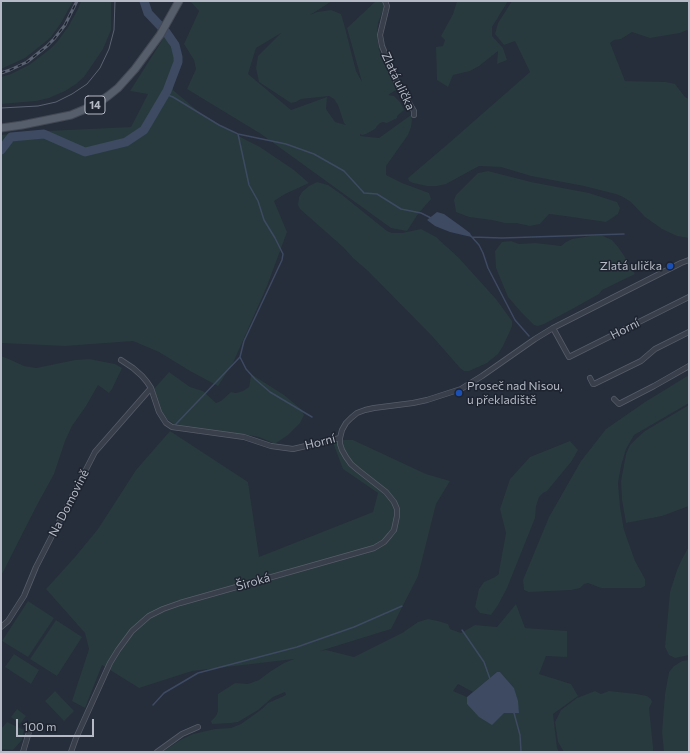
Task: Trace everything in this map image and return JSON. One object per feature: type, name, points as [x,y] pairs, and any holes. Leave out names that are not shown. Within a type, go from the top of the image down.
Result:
[{"type":"main road","name":"14","points":[[1,128],[78,113],[95,105],[108,96],[128,78],[160,35],[179,1]]},
{"type":"street","name":"Zlatá ulička","points":[[385,1],[387,6],[380,35],[382,46],[398,85],[414,111],[414,115]]},
{"type":"street","name":"Horní","points":[[151,388],[159,412],[166,423],[172,427],[244,437],[270,446],[292,449],[340,438],[346,423],[357,413],[374,408],[427,400],[461,388],[482,376],[553,328],[689,260]]},
{"type":"street","name":"Horní","points":[[553,328],[569,357],[689,297]]},
{"type":"street","points":[[590,378],[594,384],[645,359],[656,348],[689,332]]},
{"type":"street","points":[[121,360],[142,376],[151,388]]},
{"type":"street","points":[[614,399],[618,405],[689,366]]},
{"type":"street","name":"Na Domovině","points":[[1,627],[8,621],[24,596],[36,567],[95,452],[151,388]]},
{"type":"street","name":"Široká","points":[[71,752],[110,663],[132,631],[149,616],[180,603],[374,548],[384,542],[390,535],[394,530],[397,516],[397,509],[394,502],[386,492],[351,464],[342,450],[340,438]]},
{"type":"street","points":[[157,752],[182,734],[198,728]]},
{"type":"street","points":[[23,752],[29,732]]},
{"type":"shaded area","points":[[1,1],[73,1],[61,23],[51,37],[25,58],[1,69]]},
{"type":"shaded area","points":[[81,1],[111,1],[111,30],[103,49],[84,77],[65,91],[49,98],[36,101],[1,104],[1,77],[29,65],[50,49],[68,27]]},
{"type":"shaded area","points":[[190,1],[332,1],[310,15],[317,12],[331,10],[341,14],[356,71],[362,82],[347,28],[376,1],[382,1],[385,5],[378,23],[377,33],[379,50],[396,90],[388,95],[394,96],[400,102],[404,110],[397,116],[397,118],[387,123],[380,123],[375,129],[366,134],[360,134],[360,136],[379,138],[411,115],[411,127],[408,135],[386,166],[386,175],[402,183],[429,193],[431,199],[418,214],[407,231],[391,228],[261,134],[187,89],[196,69],[194,60],[184,44],[199,11]],"holes":[[[281,33],[258,56],[256,68],[259,82],[291,103],[301,99],[329,96],[334,99],[338,105],[346,125],[335,122],[326,109],[327,97],[291,110],[248,74],[256,48]]]},
{"type":"shaded area","points":[[457,1],[508,1],[492,27],[492,36],[503,48],[507,60],[497,64],[498,51],[470,71],[453,75],[448,87],[437,80],[436,47],[443,46],[445,40],[441,36],[453,14]]},
{"type":"shaded area","points":[[512,1],[689,1],[689,32],[687,30],[680,33],[650,38],[632,32],[621,39],[614,40],[610,43],[625,81],[666,82],[675,84],[685,97],[689,99],[689,238],[677,236],[662,229],[645,217],[631,202],[616,194],[531,176],[501,167],[479,166],[446,184],[437,186],[427,186],[409,181],[408,178],[530,72],[515,41],[504,45],[495,34],[498,23]]},
{"type":"shaded area","points":[[166,34],[174,56],[173,90],[200,113],[260,147],[294,170],[309,183],[274,201],[287,232],[267,286],[233,363],[218,386],[159,352],[133,341],[65,346],[1,343],[1,135],[25,132],[131,127],[148,94],[130,91]]},
{"type":"shaded area","points":[[488,171],[531,182],[589,193],[617,202],[620,208],[618,214],[606,222],[549,214],[540,224],[530,226],[469,217],[456,212],[454,200],[456,195],[478,173]]},
{"type":"shaded area","points":[[317,182],[328,185],[341,194],[387,231],[392,233],[402,233],[421,229],[436,237],[458,257],[496,299],[512,321],[510,331],[498,354],[487,363],[469,371],[464,371],[460,368],[432,336],[368,271],[300,209],[298,205],[299,197],[302,192]]},
{"type":"shaded area","points":[[590,236],[603,236],[612,240],[623,254],[635,274],[602,290],[599,294],[544,324],[538,326],[534,325],[508,297],[496,268],[495,251],[502,242],[511,241],[519,244],[536,243],[561,246],[572,239]]},
{"type":"shaded area","points":[[1,356],[24,366],[36,368],[75,360],[89,359],[115,364],[122,368],[109,393],[98,385],[72,426],[65,441],[54,474],[1,576]]},
{"type":"shaded area","points":[[169,372],[190,387],[203,391],[216,403],[221,401],[231,392],[236,393],[249,387],[251,374],[284,395],[301,409],[304,415],[300,423],[288,435],[276,443],[259,437],[174,424],[167,419],[160,409],[154,389]]},
{"type":"shaded area","points":[[689,375],[689,403],[634,435],[626,449],[621,466],[618,483],[624,530],[635,561],[645,579],[645,586],[641,588],[601,588],[588,583],[584,584],[580,588],[571,590],[529,592],[524,590],[523,580],[549,517],[581,461],[606,429],[645,402]]},
{"type":"shaded area","points":[[689,405],[689,506],[662,516],[626,523],[622,500],[621,481],[626,454],[630,445],[645,431]]},
{"type":"shaded area","points":[[170,431],[248,482],[259,557],[373,512],[378,493],[343,469],[332,440],[353,440],[426,474],[450,481],[436,504],[418,576],[391,629],[320,651],[326,650],[354,657],[402,633],[418,622],[428,619],[448,624],[450,629],[461,633],[475,625],[497,627],[516,604],[525,628],[567,631],[567,657],[546,656],[539,674],[571,684],[578,696],[553,714],[557,748],[559,752],[162,752],[193,734],[215,729],[231,728],[241,724],[268,703],[286,695],[285,692],[273,697],[258,710],[238,722],[212,724],[211,721],[216,716],[218,711],[218,694],[235,683],[248,684],[259,680],[284,663],[294,659],[192,671],[139,688],[102,665],[85,708],[72,701],[89,649],[85,633],[46,589],[98,529],[136,470]],"holes":[[[497,672],[500,672],[514,688],[519,713],[504,713],[467,704],[467,697],[453,691],[458,684],[473,692]]]},
{"type":"shaded area","points":[[570,441],[578,450],[571,462],[547,491],[539,497],[536,506],[535,518],[507,588],[491,615],[480,613],[475,607],[479,589],[484,582],[499,574],[506,533],[500,509],[510,479],[530,457]]},
{"type":"shaded area","points":[[688,548],[689,655],[675,658],[669,655],[665,647],[670,592],[677,570]]},
{"type":"shaded area","points":[[28,601],[54,618],[28,657],[2,641]]},
{"type":"shaded area","points":[[56,620],[82,637],[57,676],[30,659]]},
{"type":"shaded area","points":[[14,654],[39,670],[31,684],[5,667]]},
{"type":"shaded area","points":[[689,660],[689,752],[664,752],[662,732],[665,694],[669,672],[674,666],[682,661]]},
{"type":"shaded area","points":[[55,691],[74,711],[64,721],[45,701]]},
{"type":"shaded area","points":[[595,691],[601,694],[609,691],[637,694],[647,696],[651,699],[652,702],[649,708],[653,752],[564,752],[558,742],[555,722],[561,710],[577,698]]},
{"type":"shaded area","points":[[17,709],[26,716],[20,724],[11,717]]},
{"type":"shaded area","points":[[7,722],[24,730],[22,740],[13,750],[1,749],[1,729]]},
{"type":"water","points":[[437,212],[444,214],[470,233],[472,237],[450,232],[435,226],[427,220]]},
{"type":"water","points":[[497,672],[500,672],[514,688],[518,701],[519,713],[504,713],[492,725],[479,717],[467,704],[467,697]]},
{"type":"waterway","points":[[1,150],[11,137],[44,134],[85,152],[126,142],[144,130],[167,91],[178,62],[175,45],[166,32],[148,13],[144,1]]},
{"type":"waterway","points":[[165,94],[173,97],[219,125],[238,134],[286,144],[314,154],[344,171],[364,193],[377,194],[401,209],[421,213],[431,218]]},
{"type":"waterway","points":[[238,134],[249,185],[258,201],[264,220],[283,254],[282,260],[244,341],[240,357],[246,369],[270,392],[312,417]]},
{"type":"waterway","points":[[472,237],[502,238],[624,234]]},
{"type":"waterway","points":[[471,236],[479,245],[488,268],[515,320],[529,336]]},
{"type":"waterway","points":[[176,424],[240,357]]},
{"type":"waterway","points":[[153,705],[164,693],[198,673],[297,647],[354,627],[402,606]]},
{"type":"waterway","points":[[462,630],[484,662],[490,679]]},
{"type":"waterway","points":[[514,713],[520,735],[521,752]]},
{"type":"tram line","points":[[1,108],[38,106],[56,102],[87,84],[100,68],[109,49],[114,30],[115,1]]},
{"type":"railway","points":[[1,73],[27,62],[47,46],[65,25],[77,1]]},
{"type":"place","name":"Zlatá ulička","points":[[670,266]]},
{"type":"place","name":"Proseč nad Nisou, u překladiště","points":[[459,393]]}]
